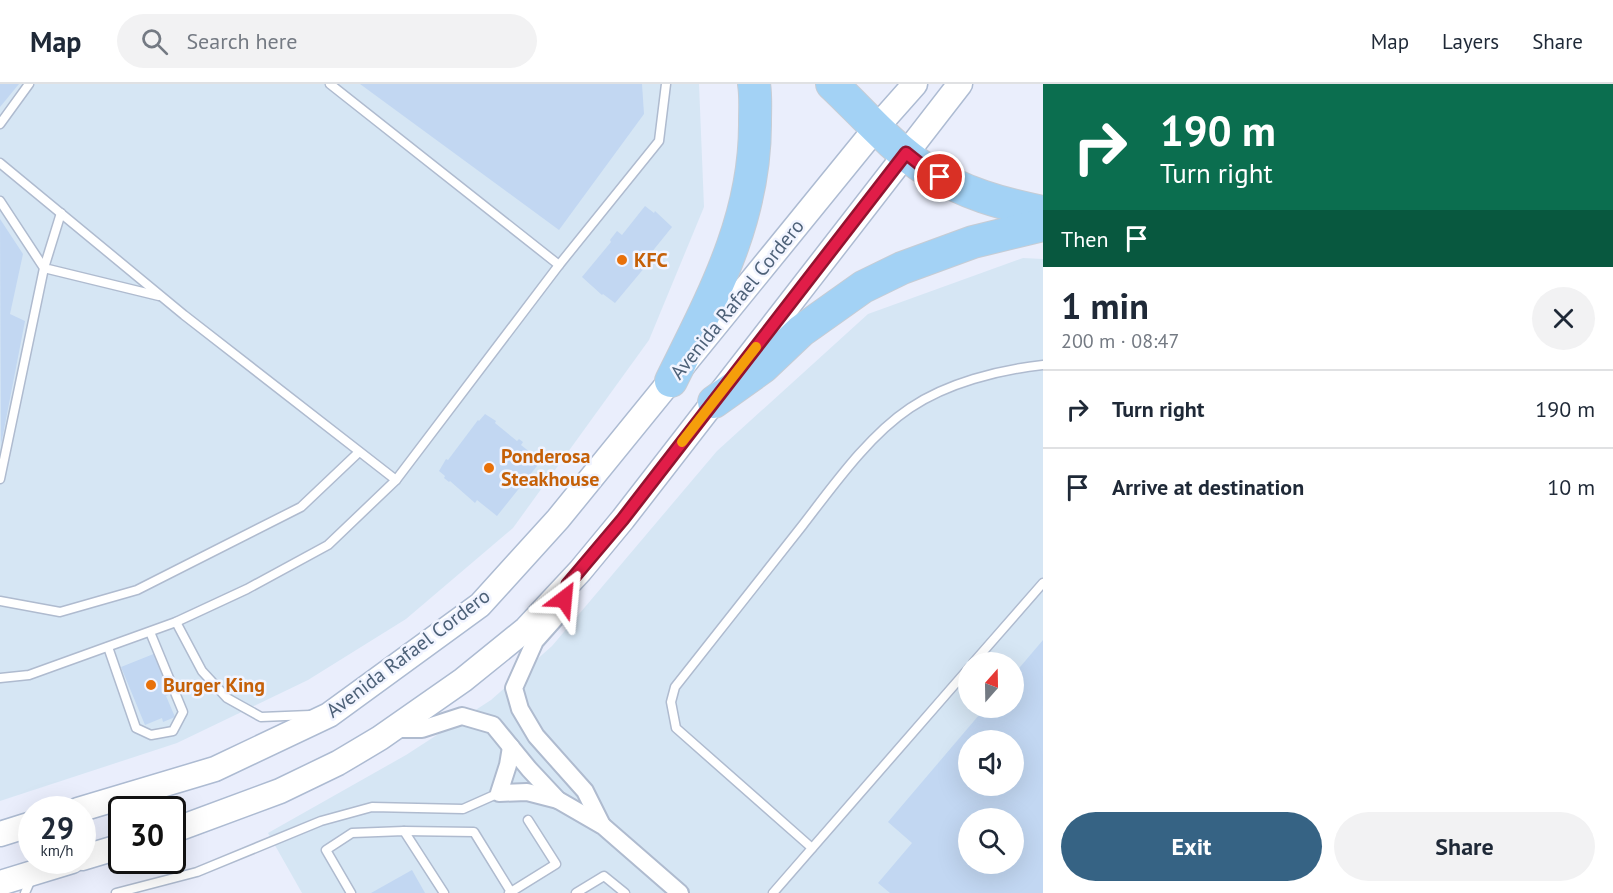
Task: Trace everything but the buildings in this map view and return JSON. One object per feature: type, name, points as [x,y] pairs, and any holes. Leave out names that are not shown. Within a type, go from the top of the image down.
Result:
[{"type":"highway","points":[[671,381],[714,296],[746,207],[756,146],[754,84]]},
{"type":"highway","points":[[832,84],[876,128],[926,169],[984,198],[1043,212]]},
{"type":"highway","points":[[714,402],[763,367],[801,331],[863,287],[903,268],[973,242],[1043,225]]},
{"type":"main road","name":"Avenida Rafael Cordero","points":[[96,805],[215,769],[329,715],[480,604],[558,519],[876,128],[915,84]]},
{"type":"main road","points":[[186,826],[280,791],[338,763],[394,729],[464,680],[526,629],[623,519],[960,84]]},
{"type":"main road","points":[[0,834],[18,828]]},
{"type":"main road","points":[[0,883],[30,883],[47,874]]},
{"type":"street","points":[[568,584],[559,614],[535,641],[514,688],[520,709],[536,736],[585,791],[603,826]]},
{"type":"street","points":[[394,729],[422,729],[462,716],[494,725],[529,769],[558,800]]},
{"type":"street","points":[[511,747],[499,794],[527,792],[558,800],[603,826],[680,893]]},
{"type":"lane","points":[[0,124],[29,84]]},
{"type":"lane","points":[[330,84],[559,266]]},
{"type":"lane","points":[[0,678],[29,675],[176,622],[247,589],[328,545],[396,480],[559,266],[658,141],[666,84]]},
{"type":"lane","points":[[0,163],[162,297],[396,480]]},
{"type":"lane","points":[[0,201],[44,268],[162,297]]},
{"type":"lane","points":[[0,479],[44,268],[61,213]]},
{"type":"lane","points":[[812,848],[676,728],[671,702],[675,687],[821,502],[882,429],[911,407],[957,385],[1018,368],[1043,365]]},
{"type":"lane","points":[[0,601],[60,612],[136,590],[301,507],[359,452]]},
{"type":"lane","points":[[983,652],[1043,583]]},
{"type":"lane","points":[[176,622],[202,671],[227,698],[261,717],[329,715]]},
{"type":"lane","points":[[108,647],[136,728],[151,735],[173,731],[183,712],[150,632]]},
{"type":"lane","points":[[773,893],[958,681]]},
{"type":"lane","points":[[116,893],[197,872],[321,821],[372,807],[463,809],[499,794]]},
{"type":"lane","points":[[351,893],[326,850],[352,833],[404,831],[474,832],[510,892],[556,864],[528,820]]},
{"type":"lane","points":[[404,831],[444,893]]},
{"type":"lane","points":[[576,893],[604,876],[625,893]]},
{"type":"shaded area","points":[[0,84],[699,84],[704,207],[649,340],[513,528],[406,619],[308,680],[177,743],[0,801]]},
{"type":"shaded area","points":[[1023,258],[1043,259],[1043,893],[302,893],[268,833],[406,755],[491,700],[552,646],[717,451],[868,314]]},
{"type":"slow traffic","points":[[682,442],[756,347]]},
{"type":"place","name":"KFC","points":[[622,260]]},
{"type":"place","name":"Ponderosa Steakhouse","points":[[489,468]]},
{"type":"place","name":"Burger King","points":[[151,685]]},
{"type":"route","points":[[564,599],[568,584],[623,519],[906,153],[940,177]]}]
